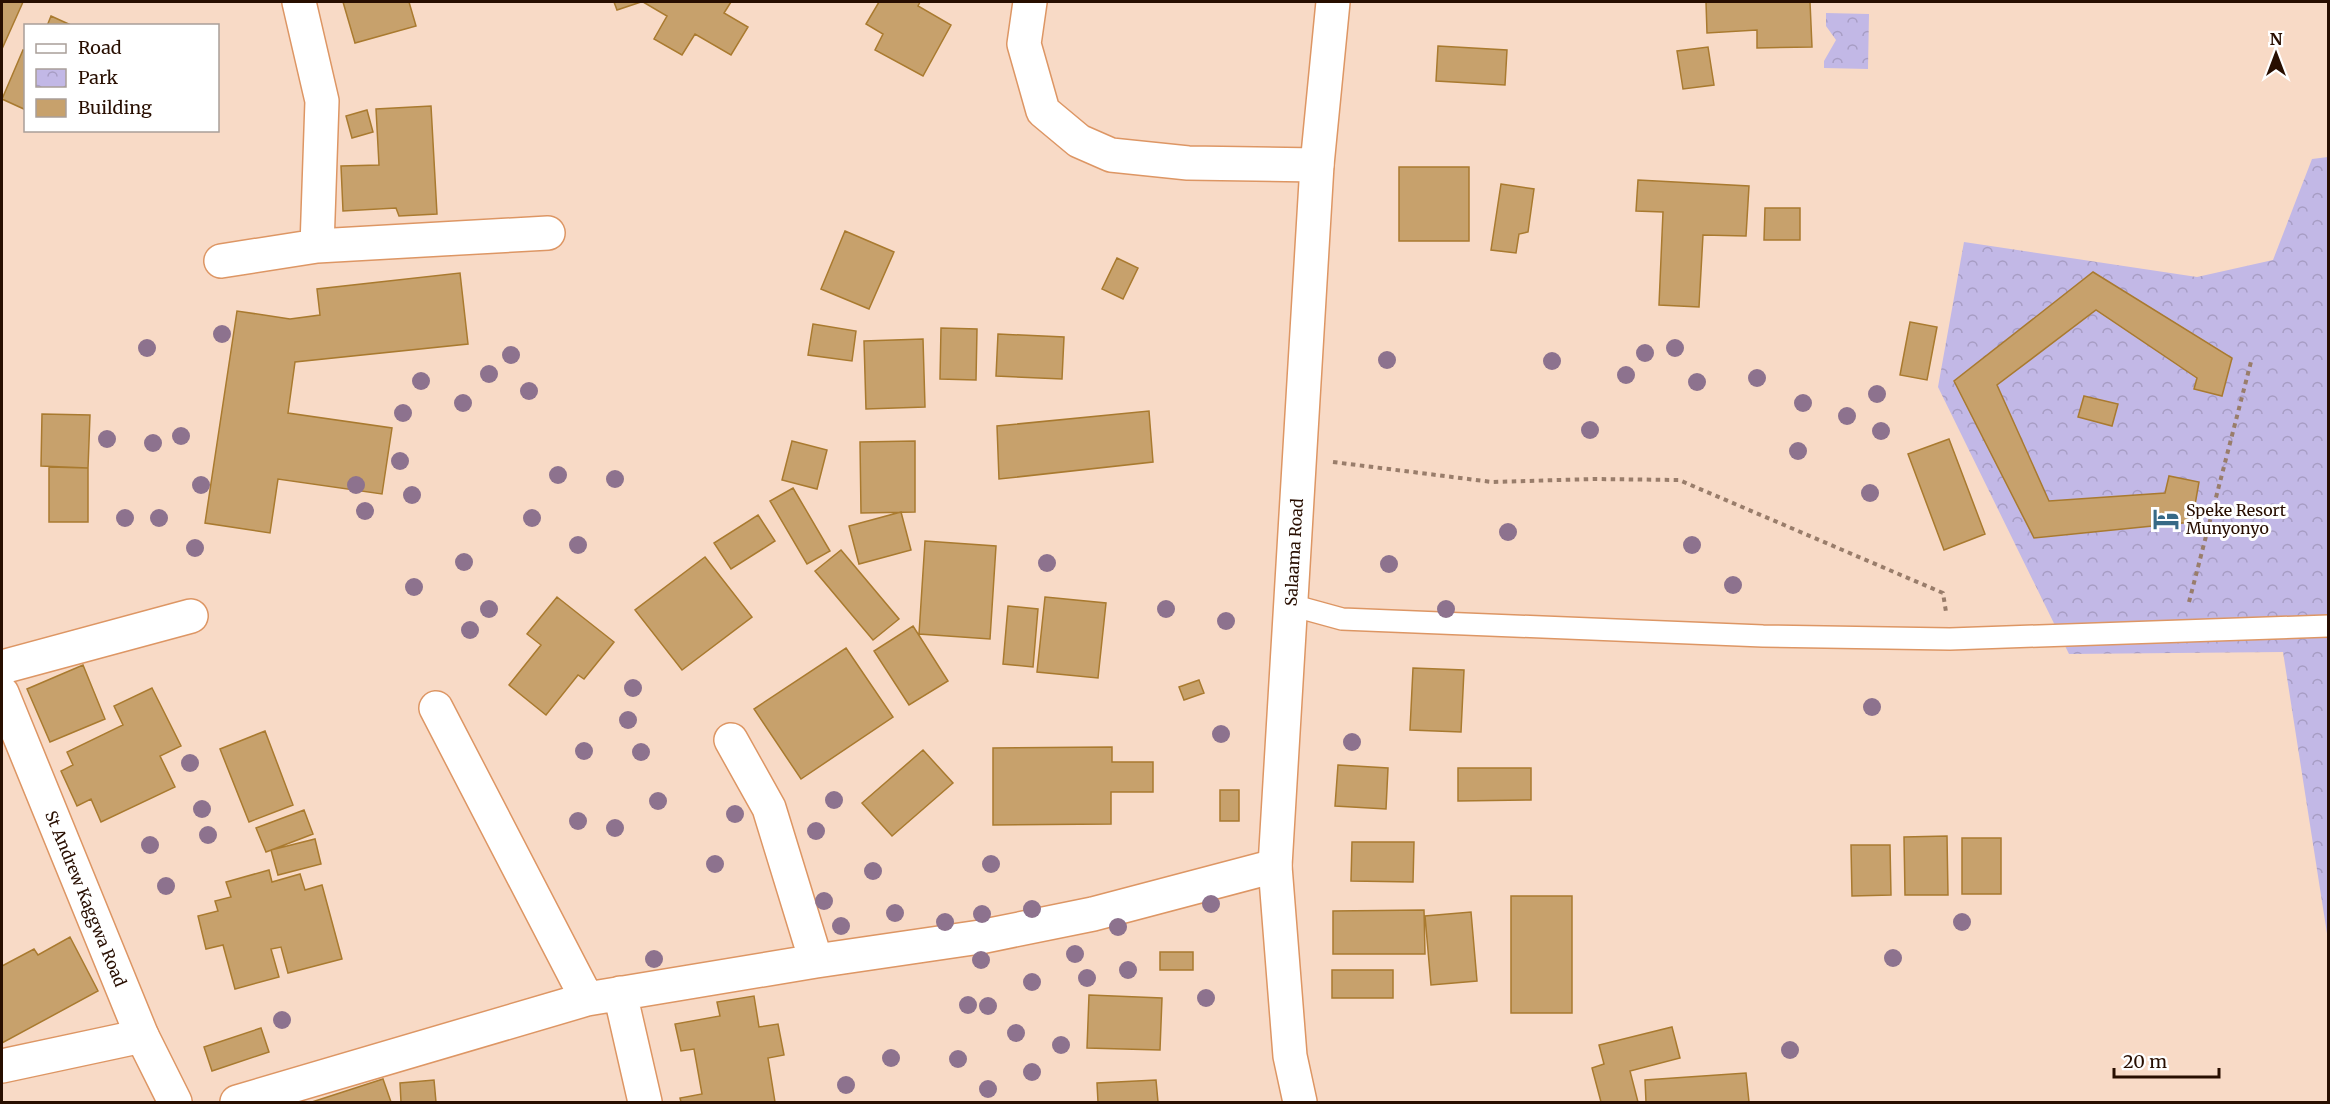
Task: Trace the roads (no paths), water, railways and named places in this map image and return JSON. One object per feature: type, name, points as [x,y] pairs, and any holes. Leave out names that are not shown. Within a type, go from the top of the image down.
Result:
[{"type":"street","points":[[299,2],[322,101],[317,246]]},
{"type":"street","points":[[1030,2],[1024,44],[1043,111],[1079,141],[1111,155],[1188,163],[1317,165]]},
{"type":"street","name":"Salaama Road","points":[[1300,1102],[1290,1056],[1275,866],[1317,165],[1333,2]]},
{"type":"street","points":[[221,261],[317,246],[549,233]]},
{"type":"street","points":[[2,667],[191,616]]},
{"type":"street","name":"St Andrew Kaggwa Road","points":[[2,693],[142,1035],[175,1102]]},
{"type":"street","points":[[436,708],[587,999]]},
{"type":"street","points":[[731,740],[769,808],[816,961]]},
{"type":"street","points":[[237,1102],[587,999],[816,961],[980,938],[1093,914],[1275,866]]},
{"type":"street","points":[[620,993],[645,1102]]},
{"type":"street","points":[[2,1066],[142,1035]]},
{"type":"lane","points":[[1291,605],[1342,619],[1763,636],[1950,639],[2328,626]]},
{"type":"place","name":"Speke Resort Munyonyo","points":[[2166,519]]}]
